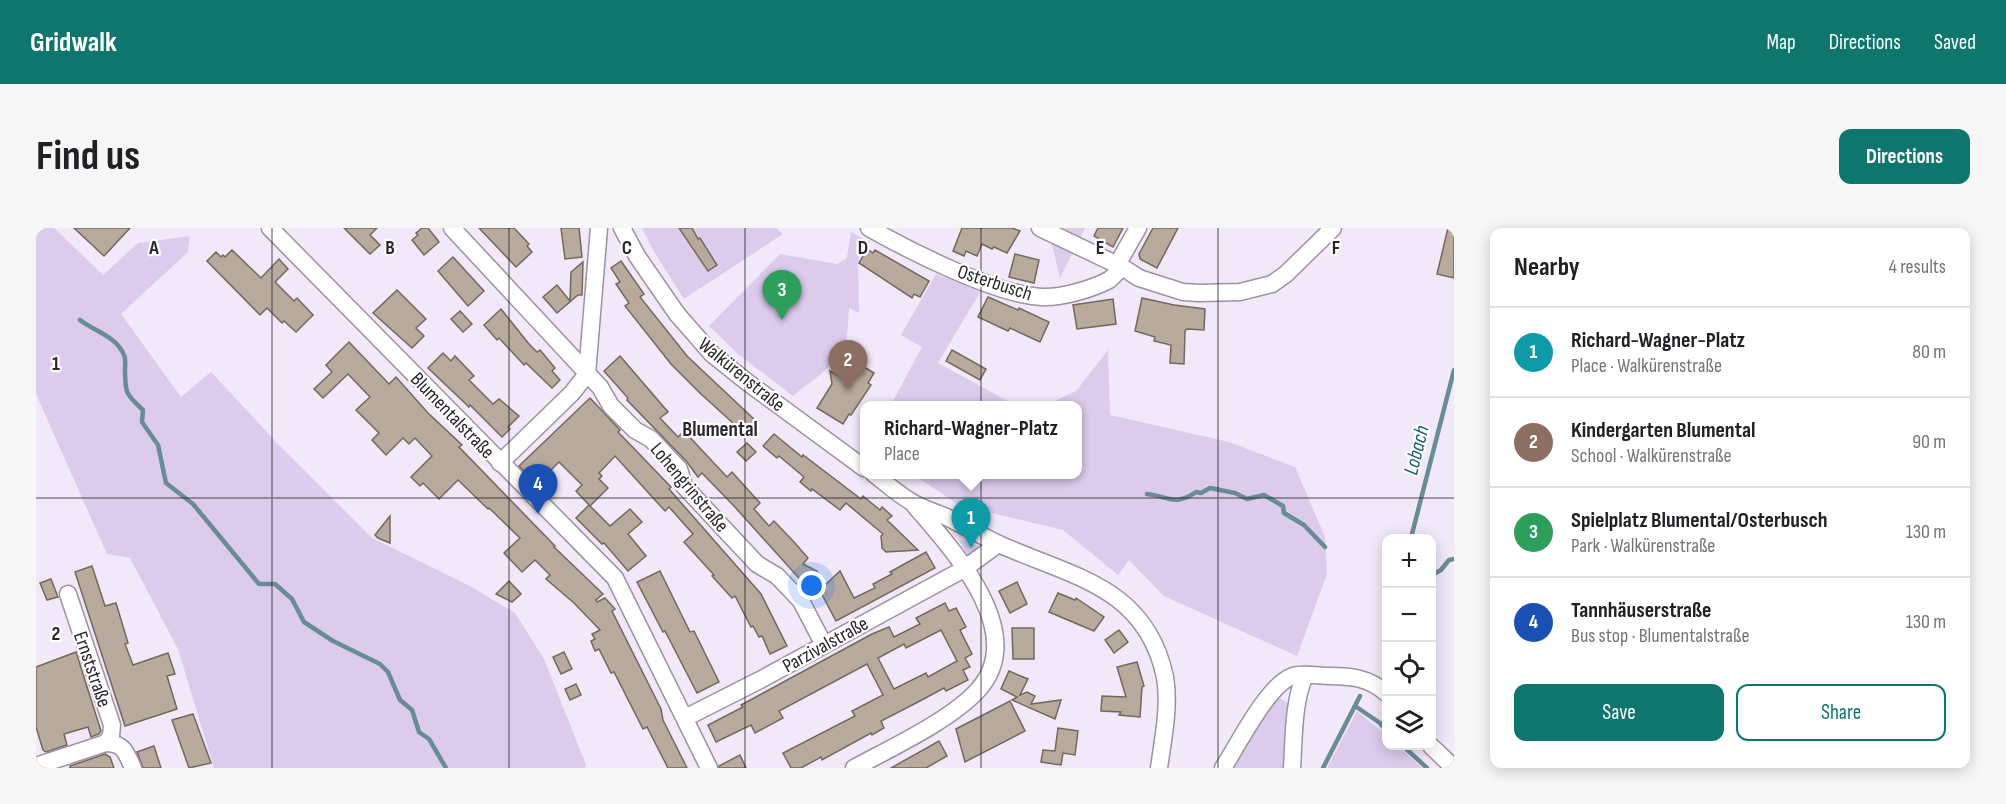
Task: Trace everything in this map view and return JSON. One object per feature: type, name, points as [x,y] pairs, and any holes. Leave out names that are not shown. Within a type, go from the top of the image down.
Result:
[{"type":"street","name":"Blumentalstraße","points":[[270,228],[615,578],[709,768]]},
{"type":"street","name":"Lohengrinstraße","points":[[452,228],[559,341],[600,387],[611,405],[635,430],[651,439],[680,469],[684,486],[692,495],[757,564],[777,576],[801,601],[824,645]]},
{"type":"street","points":[[500,463],[572,393],[587,374],[599,228]]},
{"type":"street","name":"Walkürenstraße","points":[[622,228],[637,256],[677,314],[712,354],[860,465]]},
{"type":"street","name":"Osterbusch","points":[[869,228],[953,269],[1027,296],[1044,297],[1078,291],[1110,279],[1120,266]]},
{"type":"street","points":[[1040,228],[1120,266],[1139,278],[1183,292],[1240,292],[1272,284],[1333,228]]},
{"type":"street","points":[[1120,266],[1138,228]]},
{"type":"street","points":[[854,768],[906,740],[959,707],[986,680],[994,656],[994,627],[989,609],[964,569],[942,536],[913,503],[881,479]]},
{"type":"street","points":[[913,503],[953,520],[998,544],[1105,589],[1126,606],[1142,624],[1160,658],[1165,680],[1167,703],[1159,768]]},
{"type":"street","points":[[964,569],[998,544]]},
{"type":"street","name":"Parzivalstraße","points":[[685,718],[964,569]]},
{"type":"street","name":"Ernststraße","points":[[68,594],[112,725],[111,736],[106,743]]},
{"type":"street","points":[[1223,768],[1274,688],[1282,680],[1295,675],[1364,679],[1382,690]]},
{"type":"street","points":[[1292,768],[1300,685],[1305,675]]},
{"type":"street","points":[[36,766],[106,743],[116,743],[123,748],[133,768]]},
{"type":"street","points":[[1435,750],[1454,768]]},
{"type":"shaded area","points":[[36,228],[54,228],[103,275],[138,243],[190,236],[188,252],[121,314],[181,397],[211,372],[278,444],[372,538],[468,585],[515,613],[544,659],[586,765],[585,768],[214,768],[178,649],[130,558],[107,554],[36,394]]},
{"type":"shaded area","points":[[642,228],[776,228],[783,234],[684,299]]},
{"type":"shaded area","points":[[1048,228],[1085,228],[1060,278]]},
{"type":"shaded area","points":[[851,232],[870,242],[858,259],[859,313],[849,308],[847,337],[837,358],[793,396],[738,354],[709,326],[780,254],[837,264],[847,258]]},
{"type":"shaded area","points":[[936,274],[980,292],[938,363],[1008,401],[893,401],[922,347],[901,335]]},
{"type":"shaded area","points":[[1108,350],[1110,415],[1229,442],[1295,467],[1325,537],[1327,574],[1297,656],[1164,596],[1129,560],[1118,575],[1063,530],[959,505],[920,479],[1082,479],[1082,401],[1055,401],[1076,391]]},
{"type":"shaded area","points":[[960,540],[980,547],[968,557]]},
{"type":"shaded area","points":[[1276,696],[1293,706],[1287,768],[1231,768]]},
{"type":"shaded area","points":[[1357,711],[1382,732],[1382,750],[1402,750],[1422,768],[1327,768]]},
{"type":"building","points":[[74,228],[130,228],[104,256]]},
{"type":"building","points":[[344,228],[377,228],[370,235],[380,245],[370,254]]},
{"type":"building","points":[[422,228],[428,228],[439,242],[424,255],[412,240]]},
{"type":"building","points":[[479,228],[514,228],[529,244],[527,246],[532,252],[516,267]]},
{"type":"building","points":[[561,228],[579,228],[582,257],[565,259]]},
{"type":"building","points":[[679,228],[692,228],[717,265],[708,271]]},
{"type":"building","points":[[962,228],[1012,228],[1020,231],[1007,253],[982,244],[977,256],[966,251],[964,256],[953,251]]},
{"type":"building","points":[[1098,228],[1123,228],[1113,247],[1094,236]]},
{"type":"building","points":[[1153,228],[1178,228],[1157,268],[1140,259],[1139,254]]},
{"type":"building","points":[[1448,228],[1454,228],[1454,278],[1437,274]]},
{"type":"building","points":[[867,249],[873,253],[875,250],[929,281],[920,297],[914,294],[912,298],[859,263]]},
{"type":"building","points":[[232,250],[261,278],[279,259],[288,269],[275,282],[294,301],[297,298],[313,315],[296,332],[284,321],[282,323],[267,308],[260,315],[207,261],[216,252],[221,257],[223,255],[225,257]]},
{"type":"building","points":[[1015,254],[1039,260],[1034,283],[1009,277]]},
{"type":"building","points":[[453,257],[484,291],[468,306],[438,271]]},
{"type":"building","points":[[621,261],[644,294],[640,297],[687,356],[756,421],[745,434],[671,364],[625,306],[629,303],[616,284],[620,282],[611,268]]},
{"type":"building","points":[[583,262],[582,295],[578,295],[557,313],[543,297],[557,285],[570,301],[571,272]]},
{"type":"building","points":[[397,290],[426,319],[416,328],[424,336],[412,348],[373,313]]},
{"type":"building","points":[[988,297],[1049,322],[1040,342],[978,317]]},
{"type":"building","points":[[1142,298],[1205,309],[1204,330],[1187,329],[1185,331],[1184,364],[1170,363],[1171,345],[1154,341],[1155,337],[1135,331]]},
{"type":"building","points":[[1113,299],[1116,324],[1077,329],[1073,305]]},
{"type":"building","points":[[501,309],[529,344],[537,352],[540,350],[555,368],[552,371],[560,380],[552,388],[526,363],[524,365],[499,338],[497,340],[484,325]]},
{"type":"building","points":[[460,311],[472,324],[463,332],[451,319]]},
{"type":"building","points":[[349,342],[389,384],[396,377],[428,413],[462,445],[459,447],[554,547],[603,594],[596,600],[597,602],[605,598],[615,609],[612,611],[661,709],[663,720],[687,768],[668,768],[647,727],[643,729],[614,672],[611,673],[599,649],[595,651],[591,641],[595,639],[592,634],[600,630],[546,579],[550,575],[535,560],[522,572],[504,553],[520,538],[458,480],[439,499],[423,483],[420,486],[411,477],[432,456],[415,438],[409,444],[403,438],[386,455],[372,440],[379,433],[356,410],[370,397],[348,374],[323,398],[314,389],[332,372],[326,365]]},
{"type":"building","points":[[952,350],[986,369],[980,380],[946,361]]},
{"type":"building","points":[[443,353],[451,361],[455,356],[474,376],[469,380],[493,404],[499,399],[519,416],[502,437],[428,368]]},
{"type":"building","points":[[620,356],[668,412],[660,418],[678,437],[684,431],[727,477],[732,472],[760,503],[754,509],[769,526],[774,521],[794,542],[808,558],[803,564],[817,571],[824,586],[840,571],[854,598],[875,588],[873,584],[892,574],[890,572],[926,552],[935,568],[836,621],[820,591],[815,596],[734,506],[702,473],[698,477],[687,462],[627,400],[628,398],[604,371]]},
{"type":"building","points":[[848,357],[874,373],[868,383],[871,385],[843,424],[817,408],[832,384],[830,371],[837,375]]},
{"type":"building","points":[[590,398],[620,430],[618,432],[671,487],[669,489],[761,594],[787,646],[770,654],[762,636],[759,637],[753,626],[751,627],[735,596],[732,598],[684,542],[693,534],[669,507],[665,511],[615,456],[599,473],[602,476],[599,479],[608,488],[590,506],[610,526],[630,509],[642,522],[628,534],[646,556],[628,571],[604,543],[602,544],[576,518],[589,505],[576,491],[582,485],[559,462],[537,484],[519,466]]},
{"type":"building","points":[[774,434],[861,499],[863,496],[880,510],[882,507],[892,516],[887,520],[918,550],[886,552],[882,548],[881,536],[883,534],[846,503],[840,510],[812,489],[811,491],[800,482],[804,477],[763,446]]},
{"type":"building","points":[[747,443],[756,452],[746,461],[737,452]]},
{"type":"building","points":[[390,516],[390,543],[375,535]]},
{"type":"building","points":[[92,566],[105,606],[116,603],[128,643],[125,644],[133,665],[168,653],[175,674],[167,676],[177,709],[125,726],[75,572]]},
{"type":"building","points":[[660,571],[690,632],[694,631],[719,682],[697,693],[637,582]]},
{"type":"building","points":[[51,579],[58,597],[47,600],[40,583]]},
{"type":"building","points":[[509,581],[521,594],[512,602],[496,594]]},
{"type":"building","points":[[1017,582],[1027,604],[1010,613],[999,591]]},
{"type":"building","points":[[1058,593],[1075,600],[1076,598],[1104,617],[1094,631],[1049,612]]},
{"type":"building","points":[[945,603],[949,611],[956,608],[966,627],[960,630],[972,654],[965,658],[970,667],[963,670],[968,680],[946,691],[944,688],[881,721],[884,728],[822,760],[821,757],[801,768],[791,768],[783,753],[855,716],[852,711],[883,695],[867,664],[779,711],[783,718],[755,733],[751,725],[716,742],[708,725],[872,634],[889,627],[894,637],[920,624],[916,618]],"holes":[[[941,630],[957,661],[928,677],[926,673],[894,689],[878,658],[904,644],[906,648]]]},
{"type":"building","points":[[1012,628],[1034,628],[1034,659],[1013,659]]},
{"type":"building","points":[[1119,630],[1128,642],[1114,653],[1105,640]]},
{"type":"building","points":[[76,652],[101,731],[91,737],[88,727],[64,734],[67,745],[46,752],[43,750],[36,727],[36,667]]},
{"type":"building","points":[[564,652],[572,669],[561,674],[553,657]]},
{"type":"building","points":[[1137,662],[1144,686],[1142,687],[1140,717],[1119,715],[1121,712],[1101,711],[1102,696],[1126,697],[1117,667]]},
{"type":"building","points":[[1009,671],[1028,679],[1020,695],[1027,692],[1035,696],[1031,704],[1061,700],[1055,719],[1012,700],[1017,697],[1001,689]]},
{"type":"building","points":[[576,684],[581,695],[570,700],[565,689]]},
{"type":"building","points":[[1010,701],[1025,731],[965,762],[956,729]]},
{"type":"building","points":[[193,714],[211,763],[189,768],[172,720]]},
{"type":"building","points":[[1058,728],[1078,731],[1075,755],[1063,753],[1061,765],[1041,762],[1043,750],[1055,751]]},
{"type":"building","points":[[939,741],[947,756],[926,768],[891,768]]},
{"type":"building","points":[[154,746],[161,768],[143,768],[137,752]]},
{"type":"building","points":[[105,754],[110,757],[114,768],[70,768],[70,766]]},
{"type":"building","points":[[740,755],[746,768],[719,768],[719,766]]},
{"type":"waterway","points":[[80,320],[110,338],[124,355],[126,389],[130,397],[143,410],[142,422],[158,445],[166,483],[193,504],[259,584],[275,584],[292,599],[304,622],[333,641],[380,664],[388,672],[400,700],[412,710],[419,732],[429,739],[446,768]]},
{"type":"waterway","name":"Lobach","points":[[1412,534],[1454,370]]},
{"type":"waterway","points":[[1147,494],[1177,500],[1210,488],[1235,493],[1247,499],[1264,495],[1283,506],[1284,513],[1304,525],[1325,547]]},
{"type":"waterway","points":[[1436,573],[1449,560],[1454,559]]},
{"type":"waterway","name":"Lobach","points":[[1323,768],[1360,696]]},
{"type":"waterway","points":[[1355,706],[1382,725]]},
{"type":"waterway","points":[[1407,750],[1427,768]]},
{"type":"place","name":"Spielplatz Blumental/Osterbusch","points":[[782,320]]},
{"type":"place","name":"Kindergarten Blumental","points":[[848,390]]},
{"type":"place","name":"Tannhäuserstraße","points":[[538,514]]},
{"type":"place","name":"Richard-Wagner-Platz","points":[[971,548]]},
{"type":"district","name":"Blumental","points":[[720,429]]}]
